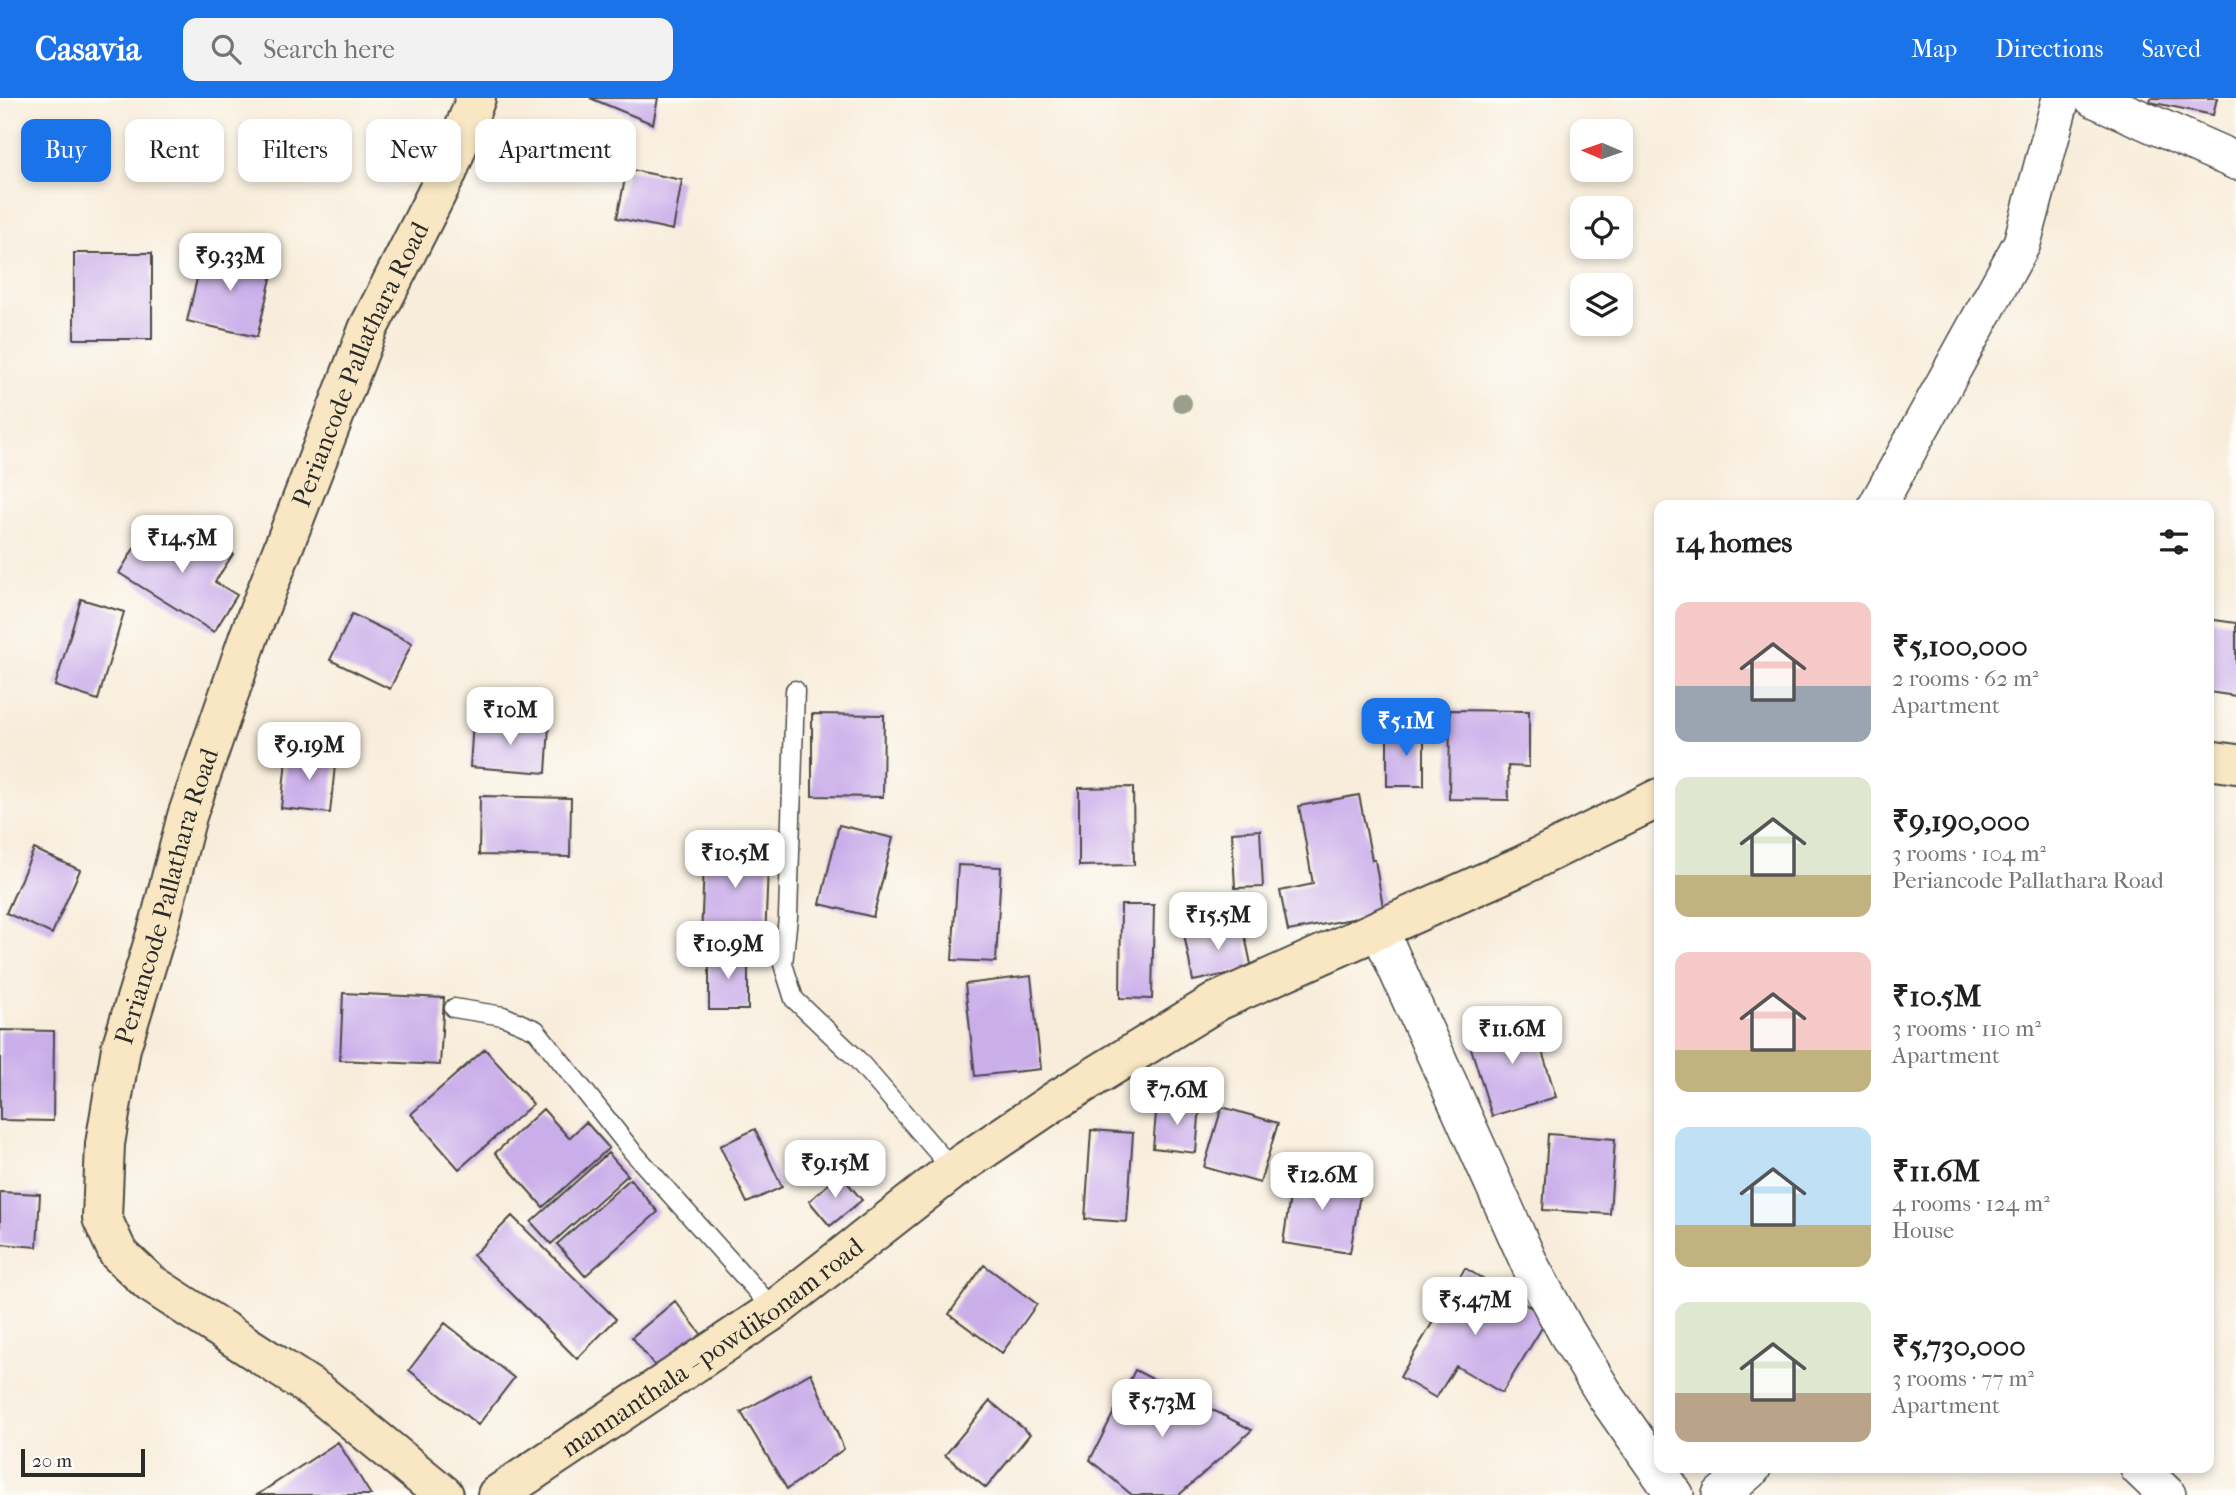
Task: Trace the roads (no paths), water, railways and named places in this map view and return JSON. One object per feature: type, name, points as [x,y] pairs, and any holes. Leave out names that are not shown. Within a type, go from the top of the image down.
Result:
[{"type":"main road","name":"Periancode Pallathara Road","points":[[444,1495],[318,1392],[150,1283],[118,1253],[103,1218],[105,1144],[121,1048],[160,921],[187,816],[249,636],[368,329],[448,171],[476,98]]},
{"type":"main road","points":[[2214,761],[2236,764]]},
{"type":"main road","name":"mannanthala - powdikonam road","points":[[497,1495],[774,1310],[953,1170],[1058,1099],[1218,1001],[1521,866],[1654,800]]},
{"type":"street","points":[[1880,500],[2022,243],[2061,98]]},
{"type":"street","points":[[2093,98],[2236,161]]},
{"type":"street","points":[[1379,929],[1531,1267],[1607,1398],[1654,1465]]},
{"type":"street","points":[[1660,1473],[1675,1495]]},
{"type":"street","points":[[1721,1495],[1746,1473]]},
{"type":"street","points":[[2144,1473],[2167,1495]]},
{"type":"lane","points":[[795,690],[788,917],[783,964],[794,999],[856,1058],[953,1170]]},
{"type":"lane","points":[[454,1008],[503,1016],[536,1030],[632,1151],[774,1310]]}]
